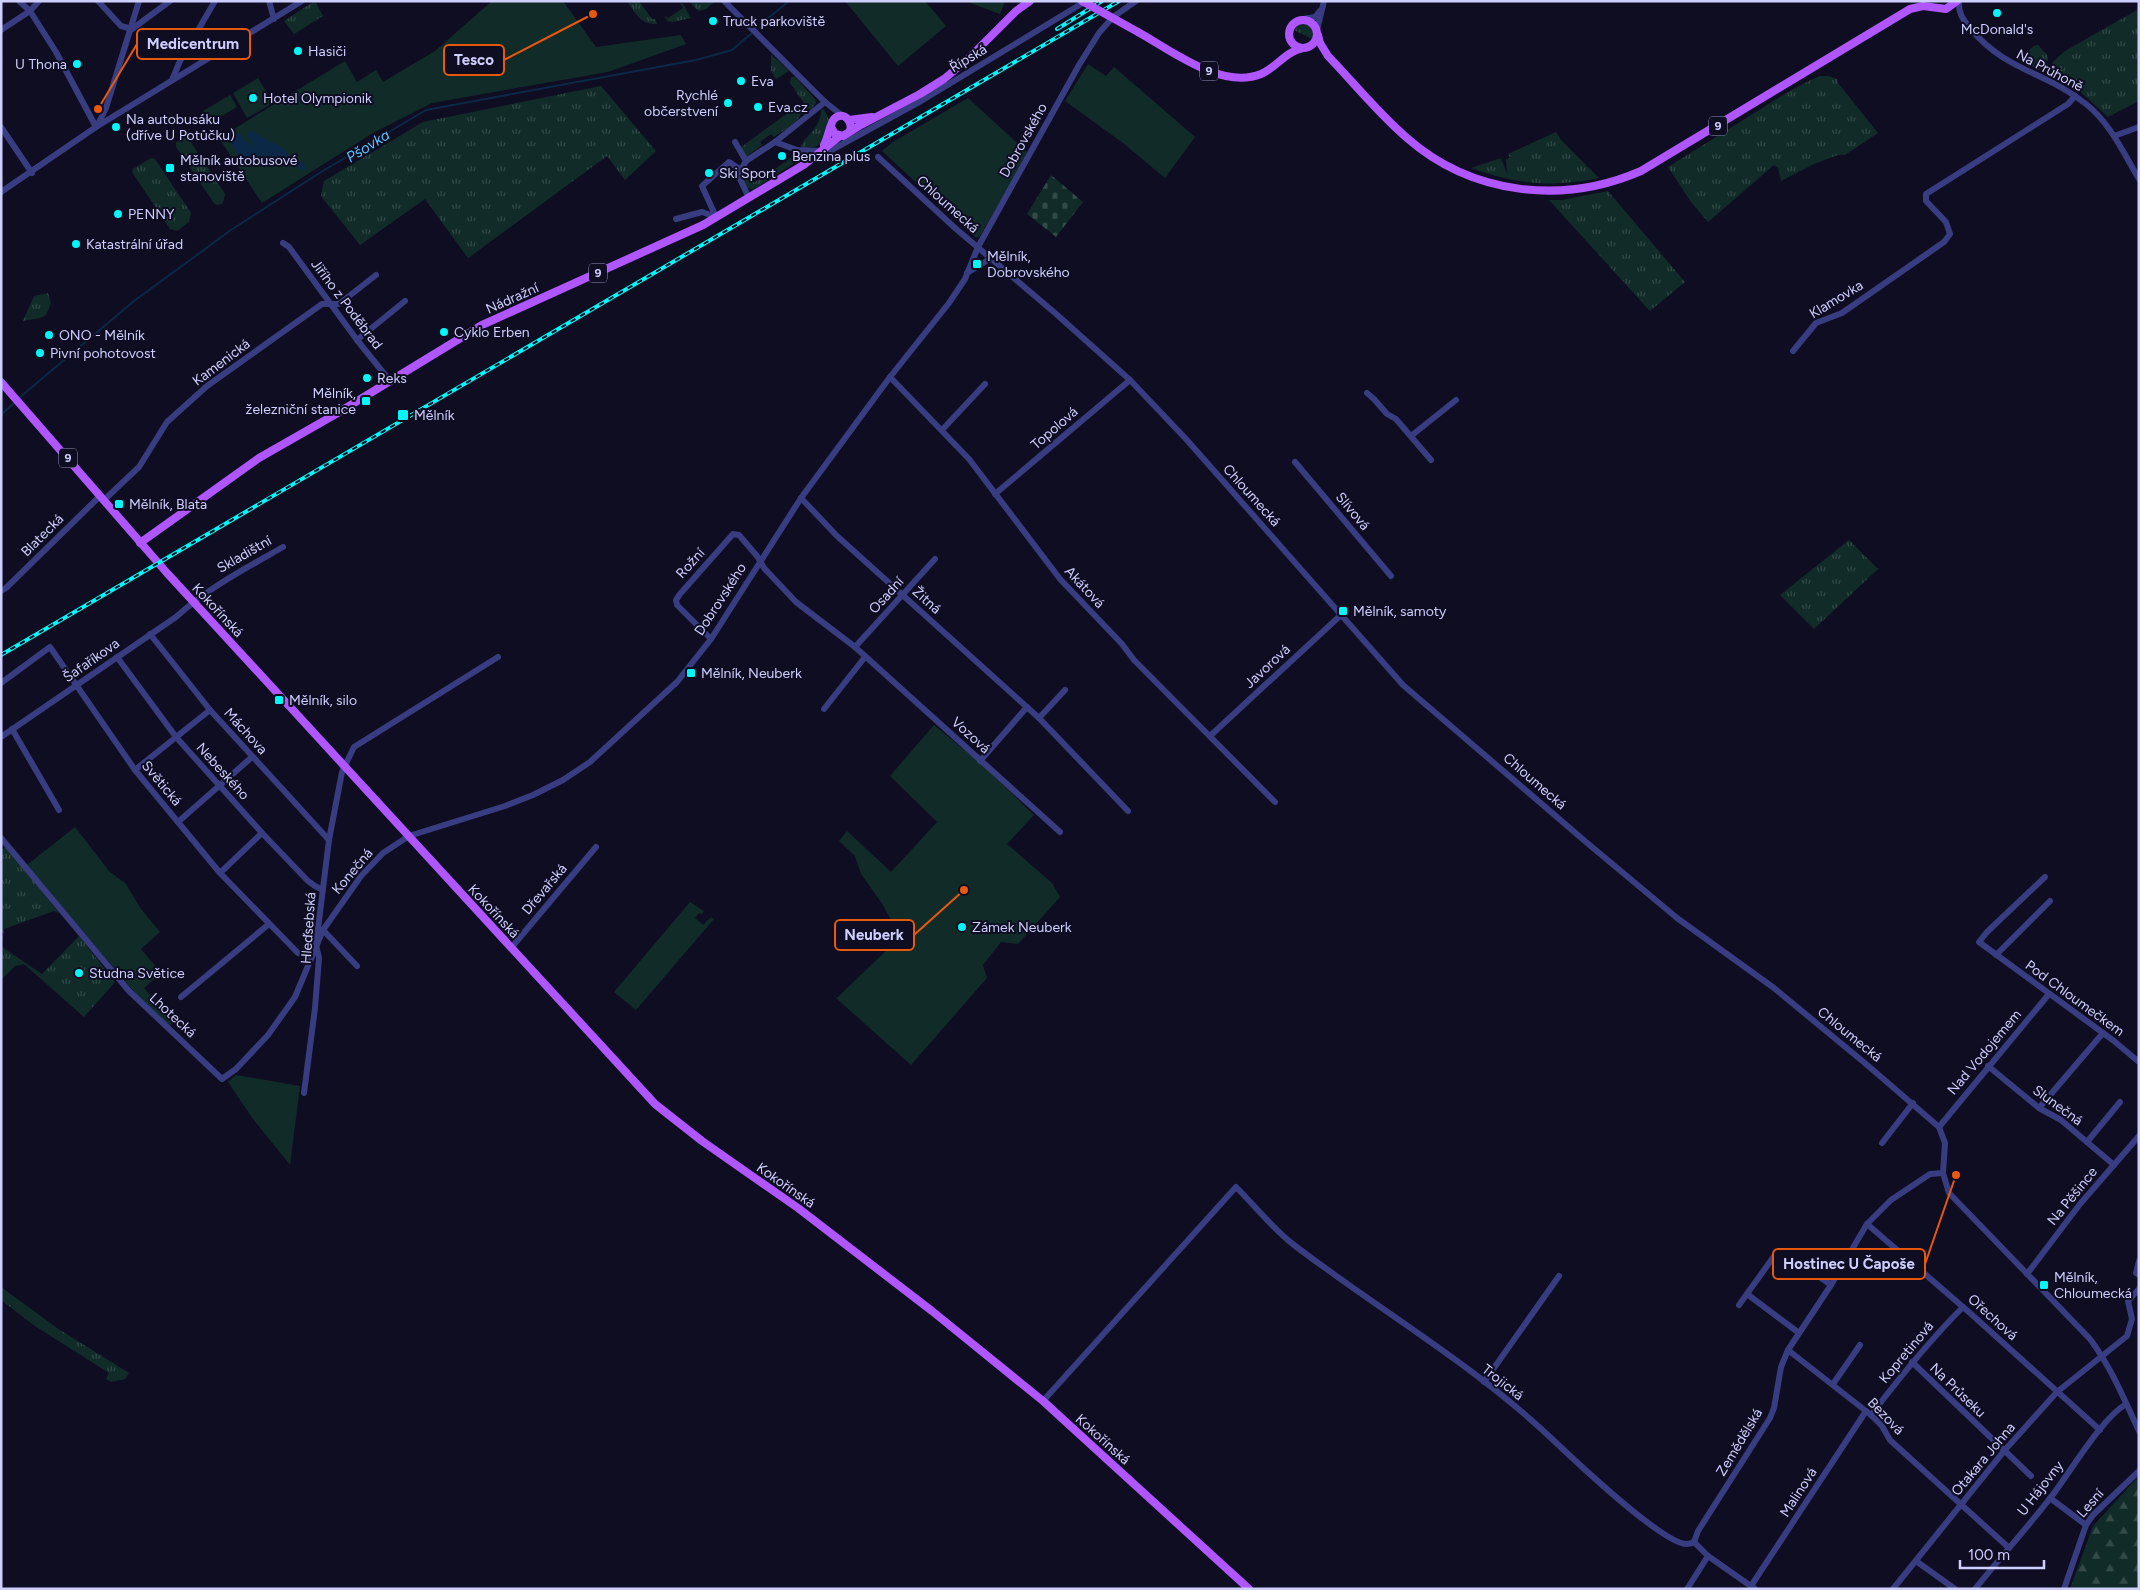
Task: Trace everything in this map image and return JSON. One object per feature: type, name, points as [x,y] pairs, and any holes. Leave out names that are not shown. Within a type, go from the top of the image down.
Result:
[{"type":"main road","name":"Řípská","points":[[850,131],[935,85],[960,66],[1008,18],[1029,1]]},
{"type":"main road","name":"9","points":[[1082,1],[1206,70],[1231,78],[1243,79],[1270,69],[1294,51],[1314,43],[1317,32]]},
{"type":"main road","name":"9","points":[[1304,19],[1314,23],[1320,43],[1328,56],[1398,130],[1418,147],[1449,167],[1471,177],[1507,187],[1544,192],[1569,191],[1607,184],[1649,167],[1910,9],[1917,1]]},
{"type":"main road","name":"9","points":[[1926,1],[1933,7]]},
{"type":"main road","points":[[1943,9],[1950,8],[1958,1]]},
{"type":"main road","name":"9","points":[[1910,9],[1923,6],[1943,9]]},
{"type":"main road","points":[[1283,58],[1292,25],[1304,19]]},
{"type":"main road","name":"9","points":[[1290,38],[1293,44],[1328,56]]},
{"type":"main road","name":"Řípská","points":[[846,118],[882,115]]},
{"type":"main road","name":"9","points":[[831,126],[836,118],[846,118]]},
{"type":"main road","points":[[846,118],[851,126],[850,131]]},
{"type":"main road","points":[[831,126],[833,132],[840,136]]},
{"type":"main road","name":"Nádražní","points":[[820,151],[829,137],[831,126]]},
{"type":"main road","name":"9","points":[[840,136],[846,135],[850,131]]},
{"type":"main road","name":"Nádražní","points":[[140,543],[259,458],[482,325],[685,235],[805,164],[840,136]]},
{"type":"main road","name":"Kokořínská","points":[[1,382],[140,543],[655,1104],[702,1141],[798,1208],[932,1311],[1043,1402],[1249,1589]]},
{"type":"street","points":[[19,1],[30,11],[56,52],[96,127]]},
{"type":"street","points":[[1,30],[30,11],[39,1]]},
{"type":"street","points":[[98,1],[121,26],[132,29]]},
{"type":"street","points":[[96,127],[106,108],[132,29],[139,1]]},
{"type":"street","points":[[132,29],[170,1]]},
{"type":"street","points":[[172,80],[180,61],[215,1]]},
{"type":"street","points":[[268,1],[274,18]]},
{"type":"street","points":[[1,192],[32,173],[96,127],[302,1]]},
{"type":"street","points":[[724,1],[825,102],[846,118]]},
{"type":"street","name":"Řípská","points":[[861,133],[921,101],[1086,1]]},
{"type":"street","name":"Dobrovského","points":[[409,836],[505,806],[534,795],[563,780],[590,762],[677,682],[711,638],[800,498],[890,377],[949,303],[967,274],[978,247],[1079,65],[1107,23],[1136,1]]},
{"type":"street","points":[[1317,32],[1324,1]]},
{"type":"street","name":"Na Průhoně","points":[[1958,1],[1964,20],[1983,44],[1995,54],[2075,96],[2095,112],[2114,136],[2139,179]]},
{"type":"street","name":"Na Průhoně","points":[[1943,9],[1954,13],[1964,20]]},
{"type":"street","points":[[1304,19],[1314,16],[1321,10]]},
{"type":"street","points":[[935,85],[966,72]]},
{"type":"street","name":"Klamovka","points":[[1793,351],[1816,323],[1840,315],[1944,242],[1950,234],[1946,222],[1926,200],[1926,194],[2068,104],[2075,96]]},
{"type":"street","points":[[825,102],[831,116],[831,126]]},
{"type":"street","points":[[749,198],[740,179],[741,170],[746,161],[775,142],[825,102]]},
{"type":"street","points":[[1,127],[32,173]]},
{"type":"street","points":[[2114,136],[2139,127]]},
{"type":"street","name":"Nádražní","points":[[805,164],[861,133]]},
{"type":"street","points":[[735,142],[746,161]]},
{"type":"street","points":[[775,142],[797,150],[820,151]]},
{"type":"street","name":"Chloumecká","points":[[878,157],[1130,380],[1186,439],[1404,684],[1578,836],[1677,918],[1774,988],[1913,1103],[1939,1127]]},
{"type":"street","points":[[716,217],[702,186],[730,162],[741,170]]},
{"type":"street","points":[[676,219],[702,212],[716,217]]},
{"type":"street","name":"Jiřího z Poděbrad","points":[[283,243],[289,247],[357,340],[390,381]]},
{"type":"street","name":"Dobrovského","points":[[967,274],[991,258]]},
{"type":"street","name":"Kamenická","points":[[100,496],[138,467],[168,422],[207,386],[322,304],[339,304],[376,275]]},
{"type":"street","points":[[357,340],[405,301]]},
{"type":"street","name":"Akátová","points":[[890,377],[969,459],[1060,579],[1122,644],[1134,660],[1275,802]]},
{"type":"street","name":"Topolová","points":[[995,494],[1130,380]]},
{"type":"street","points":[[942,430],[986,384]]},
{"type":"street","points":[[1367,393],[1374,398],[1387,414],[1396,419],[1431,460]]},
{"type":"street","points":[[1411,436],[1456,400]]},
{"type":"street","name":"Slívová","points":[[1295,462],[1391,576]]},
{"type":"street","name":"Blatecká","points":[[1,590],[6,588],[100,496]]},
{"type":"street","name":"Žitná","points":[[800,498],[837,536],[1039,718],[1128,811]]},
{"type":"street","name":"Rožní","points":[[711,638],[677,605],[678,597],[733,534],[739,535],[760,561]]},
{"type":"street","name":"Skladištní","points":[[193,601],[224,580],[283,547]]},
{"type":"street","name":"Osadní","points":[[855,648],[936,559]]},
{"type":"street","name":"Vozová","points":[[760,561],[764,568],[796,602],[855,648],[1060,832]]},
{"type":"street","name":"Šafaříkova","points":[[1,737],[176,617],[193,601]]},
{"type":"street","name":"Javorová","points":[[1210,736],[1342,614]]},
{"type":"street","name":"Máchova","points":[[150,634],[210,710],[329,840]]},
{"type":"street","name":"Světická","points":[[1,683],[50,647],[135,770],[220,873],[301,954],[309,954],[316,945]]},
{"type":"street","name":"Nebeského","points":[[117,657],[176,737],[219,786],[308,880],[323,890]]},
{"type":"street","points":[[344,765],[354,747],[407,712],[498,657]]},
{"type":"street","points":[[824,708],[865,657]]},
{"type":"street","points":[[1039,718],[1065,690]]},
{"type":"street","points":[[980,761],[1027,707]]},
{"type":"street","points":[[135,770],[210,710]]},
{"type":"street","points":[[12,729],[59,810]]},
{"type":"street","points":[[178,822],[252,757]]},
{"type":"street","name":"Hleďsebská","points":[[304,1093],[315,1008],[319,958],[316,945],[329,840],[344,765]]},
{"type":"street","points":[[220,873],[262,833]]},
{"type":"street","name":"Konečná","points":[[316,945],[323,930],[360,876],[383,853],[409,836]]},
{"type":"street","name":"Lhotecká","points":[[1,838],[129,991],[222,1079],[236,1068],[268,1035],[295,997],[316,945]]},
{"type":"street","name":"Dřevařská","points":[[512,948],[596,847]]},
{"type":"street","name":"Pod Chloumečkem","points":[[2045,877],[1987,932],[1979,942],[2103,1033],[2139,1062]]},
{"type":"street","points":[[1996,955],[2050,901]]},
{"type":"street","points":[[181,997],[269,924]]},
{"type":"street","points":[[323,930],[357,966]]},
{"type":"street","name":"Nad Vodojemem","points":[[1939,1127],[2049,994]]},
{"type":"street","points":[[2039,1108],[2103,1033]]},
{"type":"street","name":"Slunečná","points":[[1988,1066],[2039,1108],[2061,1120],[2114,1165]]},
{"type":"street","points":[[2087,1142],[2120,1102]]},
{"type":"street","points":[[1882,1143],[1913,1103]]},
{"type":"street","points":[[1939,1127],[1945,1147],[1943,1173],[1949,1194],[2090,1339],[2114,1377],[2139,1431]]},
{"type":"street","name":"Na Pěšince","points":[[2028,1274],[2080,1204],[2139,1136]]},
{"type":"street","name":"Zemědělská","points":[[1694,1542],[1698,1531],[1770,1418],[1774,1408],[1781,1367],[1788,1350],[1867,1224],[1891,1200],[1930,1174],[1943,1173]]},
{"type":"street","name":"Trojická","points":[[1043,1402],[1236,1187],[1293,1244],[1484,1382],[1536,1424],[1592,1477],[1643,1518],[1667,1536],[1681,1543],[1694,1542]]},
{"type":"street","name":"Ořechová","points":[[1867,1224],[2100,1430]]},
{"type":"street","points":[[1739,1305],[1777,1252],[1785,1252],[1830,1285]]},
{"type":"street","points":[[2139,1262],[2136,1273],[2139,1275]]},
{"type":"street","points":[[1484,1382],[1559,1276]]},
{"type":"street","name":"Otakara Johna","points":[[1893,1589],[2004,1451],[2057,1392],[2127,1336],[2132,1318],[2128,1301],[2139,1289]]},
{"type":"street","points":[[1747,1294],[1799,1333]]},
{"type":"street","name":"Kopretinová","points":[[1869,1413],[1932,1338],[1963,1307]]},
{"type":"street","points":[[1833,1384],[1860,1345]]},
{"type":"street","name":"Bezová","points":[[1788,1350],[1869,1413],[1882,1426],[1890,1440],[2008,1547]]},
{"type":"street","name":"Na Průseku","points":[[1912,1362],[2031,1476]]},
{"type":"street","name":"U Hájovny","points":[[1975,1589],[2050,1498],[2100,1430],[2118,1408],[2126,1404]]},
{"type":"street","name":"Malinová","points":[[1753,1587],[1869,1413]]},
{"type":"street","name":"Lesní","points":[[2064,1589],[2086,1525],[2093,1515],[2139,1471]]},
{"type":"street","points":[[2050,1498],[2086,1525]]},
{"type":"street","points":[[1694,1542],[1708,1556],[1753,1587]]},
{"type":"street","points":[[1687,1589],[1708,1556]]},
{"type":"street","points":[[1916,1561],[1955,1589]]},
{"type":"green space","points":[[492,1],[563,1],[596,47],[681,35],[686,44],[608,72],[432,103],[373,133],[262,203],[219,138],[345,61],[357,82],[376,70],[383,82],[435,51]]},
{"type":"green space","points":[[630,1],[639,1],[652,19],[655,19],[657,24],[643,21],[628,3]]},
{"type":"green space","points":[[689,1],[714,2],[706,9],[698,11]]},
{"type":"green space","points":[[845,1],[925,1],[946,26],[898,66]]},
{"type":"green space","points":[[965,1],[1005,1],[1000,14]]},
{"type":"green space","points":[[313,2],[316,3],[323,16],[294,34],[284,21]]},
{"type":"green space","points":[[680,3],[683,4],[691,18],[673,22],[668,21],[664,16],[668,18],[683,8]]},
{"type":"green space","points":[[2139,9],[2139,101],[2108,117],[2075,87],[2049,73],[2053,62],[2065,51]]},
{"type":"green space","points":[[1304,23],[1311,27],[1314,34],[1312,39],[1294,30],[1299,24]]},
{"type":"green space","points":[[2038,45],[2047,55],[2048,60],[2039,70],[2018,59]]},
{"type":"green space","points":[[771,54],[789,71],[776,79],[771,71]]},
{"type":"green space","points":[[1088,64],[1106,76],[1114,67],[1195,137],[1165,178],[1123,143],[1065,101]]},
{"type":"green space","points":[[1819,76],[1829,76],[1837,79],[1838,83],[1878,133],[1845,155],[1838,155],[1814,164],[1781,181],[1778,168],[1774,165],[1708,222],[1691,202],[1668,167],[1793,89]]},
{"type":"green space","points":[[791,77],[795,77],[815,99],[816,103],[811,109],[807,109],[802,104],[804,103],[790,83]]},
{"type":"green space","name":"Hotel Olympionik","points":[[258,78],[273,103],[247,118],[233,93]]},
{"type":"green space","points":[[601,86],[656,151],[625,180],[607,156],[468,258],[425,199],[360,245],[321,196],[324,181],[423,122]]},
{"type":"green space","points":[[230,95],[237,107],[210,123],[203,111]]},
{"type":"green space","points":[[968,98],[1027,152],[980,236],[976,238],[882,151],[893,142]]},
{"type":"green space","points":[[797,108],[802,112],[794,123],[774,137],[771,134],[760,142],[762,145],[746,157],[740,148]]},
{"type":"green space","points":[[824,109],[829,120],[822,143],[815,147],[801,148],[818,123],[821,110]]},
{"type":"green space","points":[[1556,132],[1561,140],[1599,178],[1566,183],[1534,183],[1503,178],[1471,168],[1501,158],[1507,174],[1506,159],[1510,158],[1508,154]]},
{"type":"green space","points":[[182,136],[188,138],[225,194],[223,203],[218,205],[214,203],[176,147],[176,143]]},
{"type":"green space","points":[[793,154],[805,156],[753,190],[748,188],[743,180],[744,174],[750,181],[755,182],[790,159]]},
{"type":"green space","points":[[151,158],[155,159],[191,213],[189,222],[177,231],[170,229],[132,172],[133,169]]},
{"type":"green space","points":[[1051,175],[1083,202],[1056,237],[1027,214]]},
{"type":"green space","points":[[1608,191],[1685,282],[1650,311],[1549,200],[1562,200]]},
{"type":"green space","points":[[48,293],[51,303],[46,315],[23,321],[34,296]]},
{"type":"green space","points":[[1849,540],[1878,569],[1814,629],[1780,595]]},
{"type":"green space","points":[[934,725],[980,763],[1034,815],[1007,844],[1052,883],[1060,897],[1018,944],[1001,942],[983,965],[987,978],[911,1065],[836,998],[898,937],[894,925],[881,902],[861,874],[855,856],[839,841],[847,831],[891,872],[937,822],[890,776]]},
{"type":"green space","points":[[75,827],[109,871],[126,884],[141,909],[160,932],[141,949],[161,973],[144,988],[174,1021],[169,1026],[137,995],[27,865]]},
{"type":"green space","points":[[6,847],[59,913],[54,911],[4,929],[3,934],[1,931],[1,850]]},
{"type":"green space","points":[[690,902],[704,911],[695,918],[703,925],[711,917],[714,919],[636,1010],[614,992]]},
{"type":"green space","points":[[3,935],[2,947],[42,974],[79,936],[115,982],[84,1017],[24,964],[15,966],[1,980],[1,937]]},
{"type":"green space","points":[[236,1075],[300,1086],[290,1165],[253,1119],[228,1082]]},
{"type":"green space","points":[[1,1287],[57,1328],[129,1373],[125,1379],[111,1382],[106,1379],[109,1373],[35,1326],[1,1300]]},
{"type":"green space","points":[[2139,1476],[2139,1589],[2070,1589],[2093,1526]]},
{"type":"water","points":[[252,130],[261,137],[283,148],[297,164],[296,160],[304,163],[306,168],[304,170],[298,169],[293,164],[261,160],[243,162],[228,139],[234,132],[242,135],[246,141],[254,146],[247,134]]},
{"type":"waterway","name":"Pšovka","points":[[755,29],[789,1]]},
{"type":"waterway","name":"Pšovka","points":[[19,398],[134,301],[231,230],[321,172],[426,110],[696,60],[732,50],[752,33]]},
{"type":"waterway","name":"Pšovka","points":[[1,415],[16,401]]},
{"type":"railway","points":[[1057,29],[1102,1]]},
{"type":"railway","points":[[1,655],[1119,1]]},
{"type":"place","name":"McDonald's","points":[[1997,13]]},
{"type":"place","name":"Tesco","points":[[593,14]]},
{"type":"place","name":"Truck parkoviště","points":[[713,21]]},
{"type":"place","name":"Hasiči","points":[[298,51]]},
{"type":"place","name":"U Thona","points":[[77,64]]},
{"type":"place","name":"Eva","points":[[741,81]]},
{"type":"place","name":"Hotel Olympionik","points":[[253,98]]},
{"type":"place","name":"Rychlé občerstvení","points":[[728,103]]},
{"type":"place","name":"Eva.cz","points":[[758,107]]},
{"type":"place","name":"Medicentrum","points":[[98,109]]},
{"type":"place","name":"Na autobusáku (dříve U Potůčku)","points":[[116,127]]},
{"type":"place","name":"Benzina plus","points":[[782,156]]},
{"type":"place","name":"Mělník autobusové stanoviště","points":[[170,168]]},
{"type":"place","name":"Ski Sport","points":[[709,173]]},
{"type":"place","name":"PENNY","points":[[118,214]]},
{"type":"place","name":"Katastrální úřad","points":[[76,244]]},
{"type":"place","name":"Mělník, Dobrovského","points":[[977,264]]},
{"type":"place","name":"Cyklo Erben","points":[[444,332]]},
{"type":"place","name":"ONO - Mělník","points":[[49,335]]},
{"type":"place","name":"Pivní pohotovost","points":[[40,353]]},
{"type":"place","name":"Reks","points":[[367,378]]},
{"type":"place","name":"Mělník, železniční stanice","points":[[366,401]]},
{"type":"place","name":"Mělník","points":[[403,415]]},
{"type":"place","name":"Mělník, Blata","points":[[119,504]]},
{"type":"place","name":"Mělník, samoty","points":[[1343,611]]},
{"type":"place","name":"Mělník, Neuberk","points":[[691,673]]},
{"type":"place","name":"Mělník, silo","points":[[279,700]]},
{"type":"place","name":"Neuberk","points":[[964,890]]},
{"type":"place","name":"Zámek Neuberk","points":[[962,927]]},
{"type":"place","name":"Studna Světice","points":[[79,973]]},
{"type":"place","name":"Hostinec U Čapoše","points":[[1956,1175]]},
{"type":"place","name":"Mělník, Chloumecká","points":[[2044,1285]]}]
